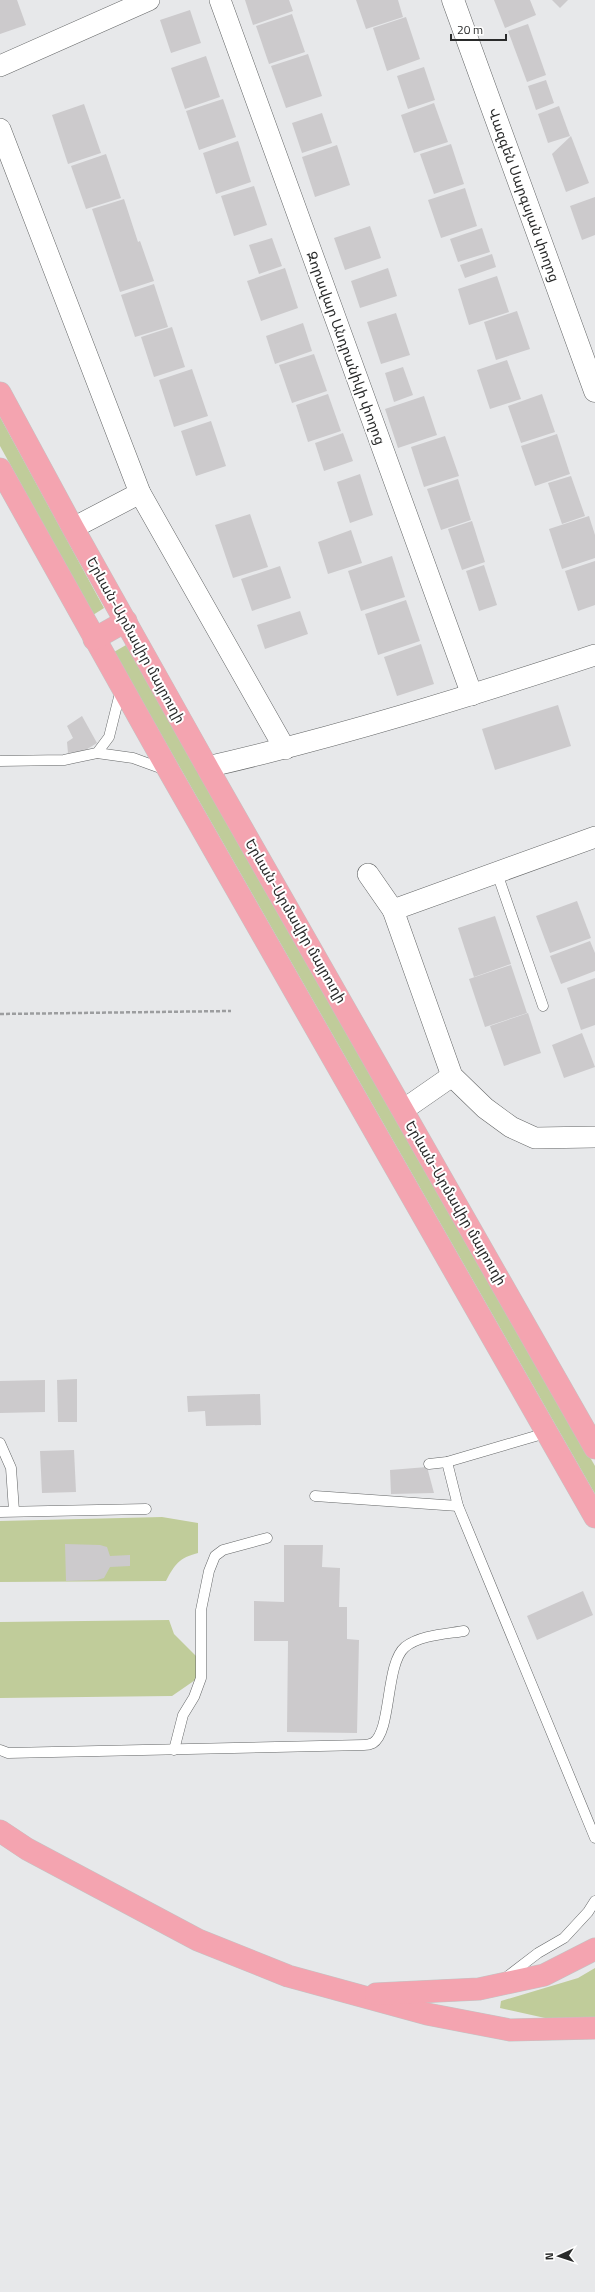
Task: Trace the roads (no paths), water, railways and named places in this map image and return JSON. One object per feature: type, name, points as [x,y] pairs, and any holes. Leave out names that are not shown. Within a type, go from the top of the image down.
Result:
[{"type":"highway","name":"Երևան-Արմավիր մայրուղի","points":[[0,393],[73,528],[207,767],[595,1448]]},
{"type":"highway","points":[[0,469],[169,772],[393,1160],[546,1433],[595,1517]]},
{"type":"highway","points":[[94,639],[126,621]]},
{"type":"highway","points":[[0,1831],[26,1849],[198,1940],[288,1976],[427,2014],[510,2030],[595,2028]]},
{"type":"highway","points":[[353,1994],[479,1990],[544,1975],[595,1949]]},
{"type":"street","points":[[0,66],[149,0]]},
{"type":"street","name":"Զորավար Անդրանիկի փողոց","points":[[220,0],[472,695]]},
{"type":"street","name":"Վազգեն Սարգսյան փողոց","points":[[453,0],[595,391]]},
{"type":"street","points":[[0,130],[140,493],[284,748]]},
{"type":"street","points":[[73,528],[140,493]]},
{"type":"street","points":[[207,767],[284,748],[472,695],[595,655]]},
{"type":"street","points":[[393,910],[595,837]]},
{"type":"street","points":[[368,874],[393,910],[452,1076],[492,1113],[511,1127],[535,1138],[595,1138]]},
{"type":"street","points":[[403,1110],[452,1076]]},
{"type":"lane","points":[[97,753],[109,737],[122,686]]},
{"type":"lane","points":[[0,761],[64,760],[97,753],[133,758],[169,772]]},
{"type":"lane","points":[[497,873],[543,1006]]},
{"type":"lane","points":[[429,1464],[447,1462],[546,1433]]},
{"type":"lane","points":[[0,1443],[11,1468],[14,1512]]},
{"type":"lane","points":[[447,1462],[458,1506],[595,1838]]},
{"type":"lane","points":[[315,1496],[458,1506]]},
{"type":"lane","points":[[0,1512],[146,1509]]},
{"type":"lane","points":[[174,1750],[183,1715],[194,1697],[201,1678],[200,1610],[209,1571],[215,1556],[224,1550],[267,1538]]},
{"type":"lane","points":[[0,1750],[8,1753],[364,1745],[373,1742],[381,1733],[396,1662],[404,1648],[422,1639],[464,1631]]},
{"type":"lane","points":[[479,1990],[512,1974],[538,1953],[564,1938],[588,1912],[595,1901]]}]
